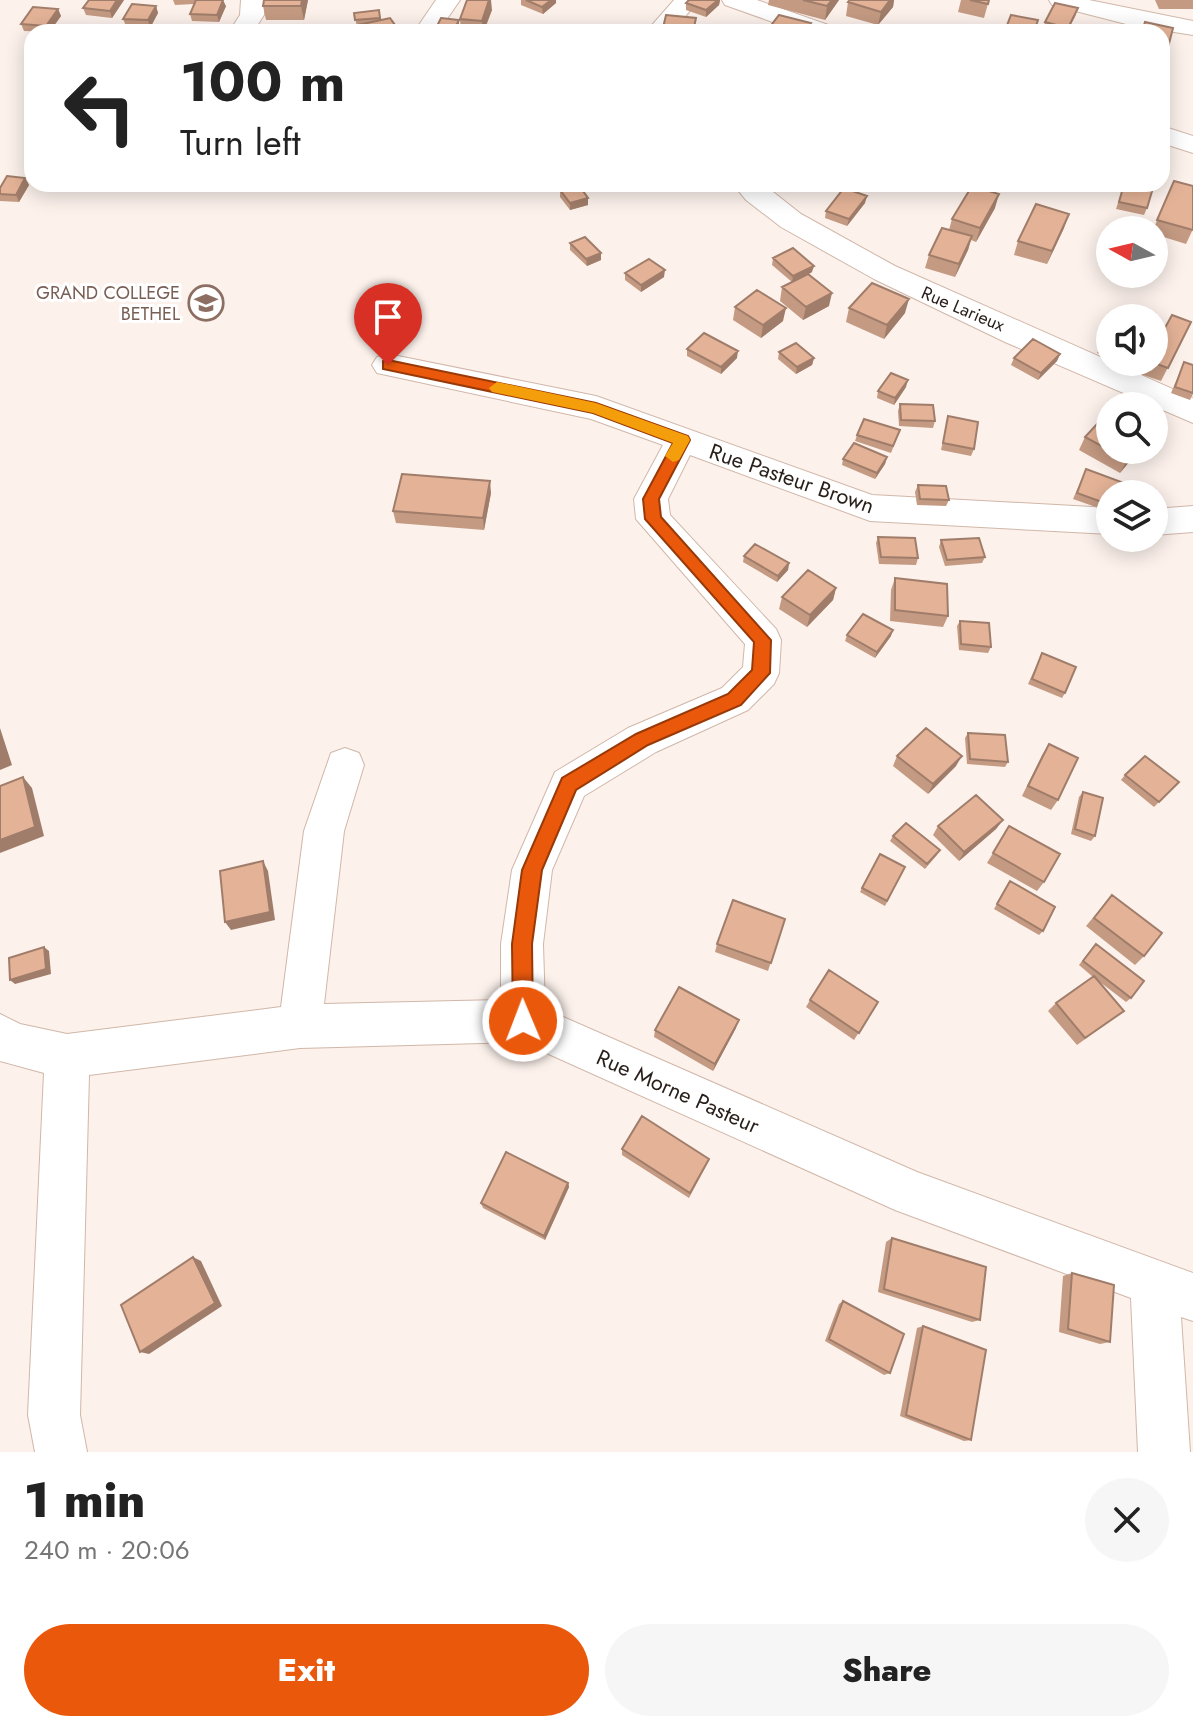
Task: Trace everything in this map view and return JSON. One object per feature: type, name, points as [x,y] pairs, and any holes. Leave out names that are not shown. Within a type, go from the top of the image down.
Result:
[{"type":"street","points":[[246,24],[252,15],[253,0]]},
{"type":"street","points":[[432,24],[448,0]]},
{"type":"street","points":[[665,24],[687,0]]},
{"type":"street","points":[[1078,2],[1126,24]]},
{"type":"street","points":[[743,24],[751,3],[805,24]]},
{"type":"street","points":[[1170,27],[1193,28]]},
{"type":"street","points":[[1170,137],[1193,145]]},
{"type":"street","name":"Rue Larieux","points":[[754,192],[812,233],[903,284],[1193,411]]},
{"type":"street","name":"Rue Pasteur Brown","points":[[388,365],[596,408],[870,508],[1096,520]]},
{"type":"street","points":[[523,1021],[522,944],[532,870],[569,784],[642,740],[735,699],[761,673],[763,640],[653,519],[651,499],[682,440]]},
{"type":"street","points":[[1168,521],[1193,519]]},
{"type":"street","points":[[300,1026],[324,831],[345,765]]},
{"type":"street","name":"Rue Morne Pasteur","points":[[0,1036],[11,1044],[67,1056],[300,1026],[523,1021],[912,1193],[1174,1290]]},
{"type":"street","points":[[61,1452],[54,1415],[67,1056]]},
{"type":"street","points":[[1164,1452],[1174,1290]]},
{"type":"building","points":[[89,0],[117,0],[110,11],[83,8]]},
{"type":"building","points":[[196,0],[223,0],[217,15],[190,14]]},
{"type":"building","points":[[264,0],[302,0],[301,6],[263,6]]},
{"type":"building","points":[[467,0],[489,0],[482,21],[460,19]]},
{"type":"building","points":[[526,0],[551,0],[542,7]]},
{"type":"building","points":[[689,0],[718,0],[706,10],[686,3]]},
{"type":"building","points":[[803,0],[832,0],[827,6]]},
{"type":"building","points":[[890,0],[881,12],[848,2]]},
{"type":"building","points":[[1055,3],[1078,8],[1070,24],[1045,22]]},
{"type":"building","points":[[132,4],[156,6],[148,20],[123,19]]},
{"type":"building","points":[[33,7],[58,9],[47,24],[21,24]]},
{"type":"building","points":[[379,10],[380,18],[355,20],[354,13]]},
{"type":"building","points":[[666,15],[696,18],[695,24],[664,24]]},
{"type":"building","points":[[779,15],[811,23],[810,24],[772,24]]},
{"type":"building","points":[[1011,15],[1038,20],[1037,24],[1008,24]]},
{"type":"building","points":[[390,18],[394,24],[363,24]]},
{"type":"building","points":[[441,18],[459,20],[457,24],[438,24]]},
{"type":"building","points":[[7,176],[24,178],[16,195],[0,194]]},
{"type":"building","points":[[1174,181],[1193,186],[1193,230],[1168,223],[1168,216],[1159,216]]},
{"type":"building","points":[[562,192],[584,192],[588,198],[570,203]]},
{"type":"building","points":[[841,192],[867,196],[849,219],[826,211]]},
{"type":"building","points":[[968,192],[999,194],[980,228],[952,219]]},
{"type":"building","points":[[1122,192],[1152,192],[1147,208],[1119,202]]},
{"type":"building","points":[[1036,204],[1069,214],[1052,251],[1018,241]]},
{"type":"building","points":[[942,228],[972,236],[959,264],[929,255]]},
{"type":"building","points":[[585,237],[601,253],[586,259],[570,243]]},
{"type":"building","points":[[793,248],[814,266],[793,276],[773,258]]},
{"type":"building","points":[[649,259],[665,270],[641,285],[625,273]]},
{"type":"building","points":[[808,274],[832,293],[806,307],[782,287]]},
{"type":"building","points":[[872,283],[909,299],[887,325],[849,308]]},
{"type":"building","points":[[757,290],[786,308],[763,325],[735,307]]},
{"type":"building","points":[[1172,315],[1191,322],[1168,368],[1168,322]]},
{"type":"building","points":[[704,333],[738,351],[721,367],[687,349]]},
{"type":"building","points":[[1033,339],[1060,354],[1041,373],[1014,358]]},
{"type":"building","points":[[796,343],[814,358],[797,367],[779,352]]},
{"type":"building","points":[[1184,362],[1193,365],[1193,393],[1175,387]]},
{"type":"building","points":[[891,373],[908,380],[895,398],[878,391]]},
{"type":"building","points":[[900,404],[933,405],[935,421],[901,420]]},
{"type":"building","points":[[948,416],[978,422],[974,449],[943,443]]},
{"type":"building","points":[[864,419],[900,430],[893,446],[857,435]]},
{"type":"building","points":[[1096,425],[1096,443],[1085,437]]},
{"type":"building","points":[[854,443],[887,457],[877,473],[843,459]]},
{"type":"building","points":[[1086,469],[1116,480],[1096,480],[1096,500],[1077,493]]},
{"type":"building","points":[[402,474],[490,481],[483,518],[393,511]]},
{"type":"building","points":[[918,485],[946,486],[949,500],[920,499]]},
{"type":"building","points":[[878,537],[915,538],[918,558],[881,557]]},
{"type":"building","points":[[979,538],[985,557],[947,560],[941,540]]},
{"type":"building","points":[[755,544],[789,563],[778,576],[744,556]]},
{"type":"building","points":[[808,570],[836,588],[810,615],[782,597]]},
{"type":"building","points":[[895,578],[947,584],[948,616],[895,610]]},
{"type":"building","points":[[863,614],[893,630],[877,652],[847,635]]},
{"type":"building","points":[[960,621],[989,623],[991,647],[961,644]]},
{"type":"building","points":[[1042,653],[1076,667],[1065,693],[1032,679]]},
{"type":"building","points":[[926,728],[962,756],[933,784],[897,756]]},
{"type":"building","points":[[968,733],[1005,735],[1008,762],[970,759]]},
{"type":"building","points":[[1049,744],[1078,758],[1058,800],[1028,786]]},
{"type":"building","points":[[1145,756],[1179,782],[1159,802],[1125,775]]},
{"type":"building","points":[[23,777],[35,827],[0,840],[0,786]]},
{"type":"building","points":[[1083,792],[1103,798],[1095,836],[1075,829]]},
{"type":"building","points":[[976,795],[1003,820],[964,852],[938,826]]},
{"type":"building","points":[[906,823],[940,850],[927,864],[893,836]]},
{"type":"building","points":[[1009,826],[1060,854],[1044,882],[993,853]]},
{"type":"building","points":[[880,854],[905,867],[887,901],[862,888]]},
{"type":"building","points":[[263,861],[270,912],[225,922],[220,871]]},
{"type":"building","points":[[1010,881],[1055,907],[1043,931],[997,904]]},
{"type":"building","points":[[1112,895],[1162,933],[1144,956],[1094,918]]},
{"type":"building","points":[[733,900],[785,919],[771,963],[717,944]]},
{"type":"building","points":[[1096,944],[1144,981],[1131,998],[1083,961]]},
{"type":"building","points":[[44,947],[46,969],[10,980],[9,958]]},
{"type":"building","points":[[829,970],[878,1002],[859,1033],[810,1000]]},
{"type":"building","points":[[1094,976],[1124,1011],[1085,1038],[1056,1003]]},
{"type":"building","points":[[679,987],[739,1020],[715,1064],[655,1030]]},
{"type":"building","points":[[642,1116],[709,1159],[690,1193],[622,1149]]},
{"type":"building","points":[[506,1152],[568,1183],[544,1236],[481,1203]]},
{"type":"building","points":[[892,1238],[986,1267],[980,1320],[884,1289]]},
{"type":"building","points":[[193,1257],[215,1303],[140,1352],[121,1305]]},
{"type":"building","points":[[1072,1273],[1114,1285],[1110,1342],[1068,1329]]},
{"type":"building","points":[[843,1301],[904,1334],[890,1373],[829,1339]]},
{"type":"building","points":[[923,1326],[986,1350],[971,1440],[906,1415]]},
{"type":"slow traffic","points":[[497,388],[596,408],[682,440],[673,456]]},
{"type":"place","name":"GRAND COLLEGE BETHEL","points":[[206,303]]},
{"type":"route","points":[[388,365],[596,408],[682,440],[651,499],[653,519],[763,640],[761,673],[735,699],[642,740],[569,784],[532,870],[522,944],[523,1021]]}]
